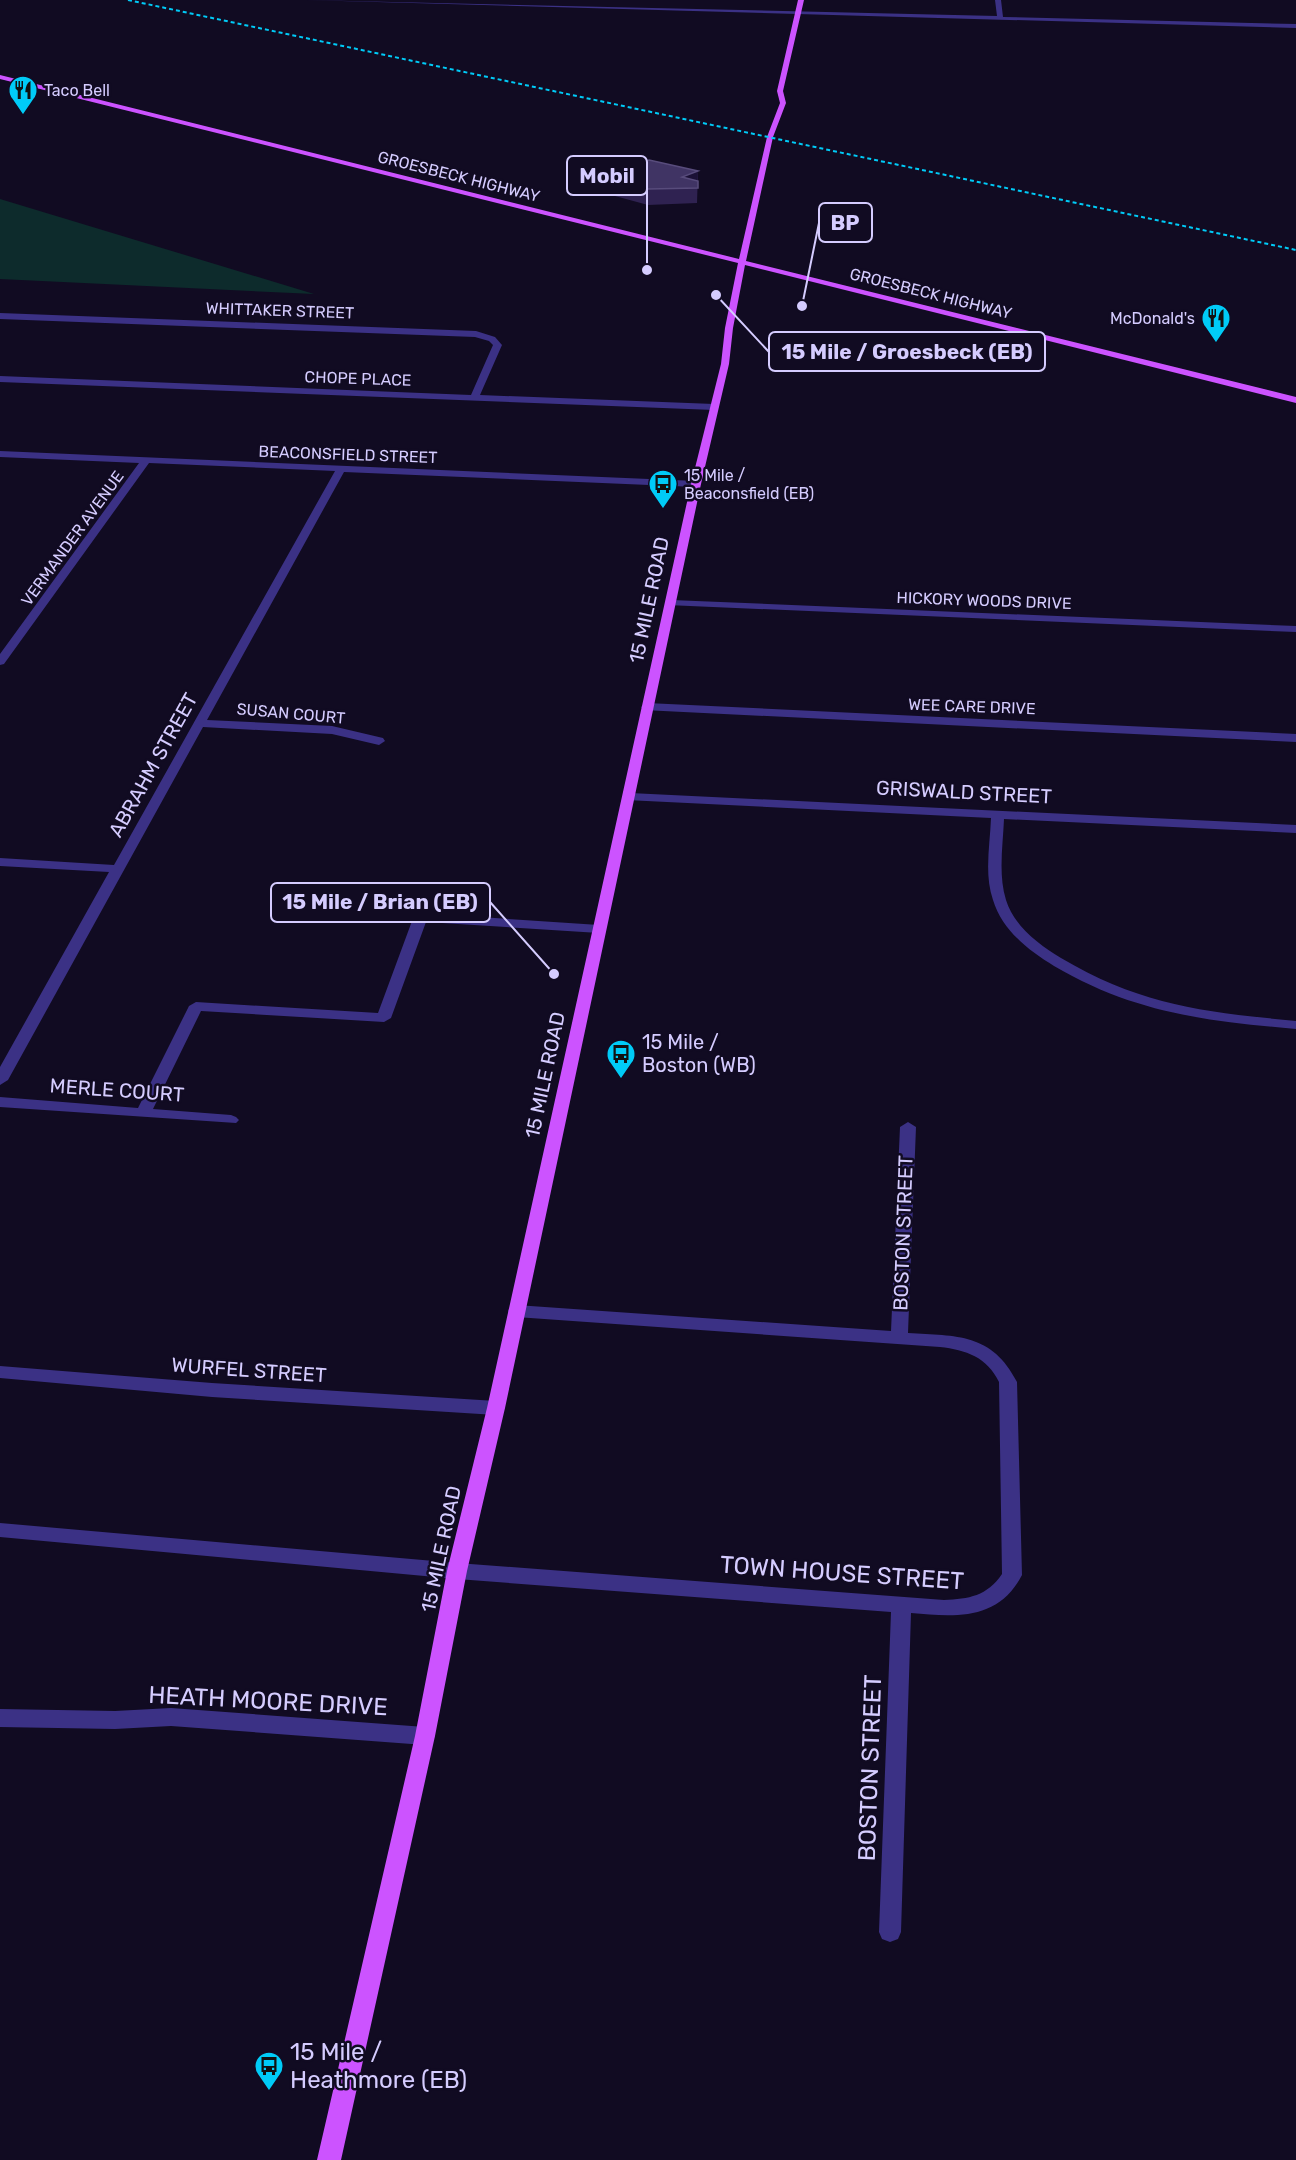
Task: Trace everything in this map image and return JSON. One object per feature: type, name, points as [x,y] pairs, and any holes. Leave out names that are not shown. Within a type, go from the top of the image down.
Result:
[{"type":"main road","name":"15 MILE ROAD","points":[[329,2160],[424,1736],[457,1571],[496,1408],[599,929],[630,797],[696,484],[725,364],[741,261],[770,136],[783,102],[780,91],[800,13],[801,0]]},
{"type":"main road","name":"GROESBECK HIGHWAY","points":[[0,77],[1296,400]]},
{"type":"street","points":[[309,0],[1296,26]]},
{"type":"street","points":[[998,0],[1000,18]]},
{"type":"street","name":"WHITTAKER STREET","points":[[0,316],[476,334],[492,339],[498,345],[475,397]]},
{"type":"street","name":"CHOPE PLACE","points":[[0,379],[714,407]]},
{"type":"street","name":"BEACONSFIELD STREET","points":[[0,454],[696,484]]},
{"type":"street","name":"VERMANDER AVENUE","points":[[0,662],[146,460]]},
{"type":"street","name":"ABRAHM STREET","points":[[0,1080],[341,469]]},
{"type":"street","name":"HICKORY WOODS DRIVE","points":[[671,603],[1296,629]]},
{"type":"street","name":"WEE CARE DRIVE","points":[[648,707],[1296,738]]},
{"type":"street","name":"SUSAN COURT","points":[[199,723],[332,730],[379,741]]},
{"type":"street","name":"GRISWALD STREET","points":[[630,797],[1296,829]]},
{"type":"street","points":[[998,813],[996,889],[1004,912],[1041,951],[1104,988],[1138,1002],[1210,1017],[1296,1025]]},
{"type":"street","points":[[0,862],[117,869]]},
{"type":"street","points":[[372,914],[599,929]]},
{"type":"street","points":[[143,1113],[196,1006],[384,1018],[420,918]]},
{"type":"street","name":"MERLE COURT","points":[[0,1102],[231,1120]]},
{"type":"street","name":"BOSTON STREET","points":[[899,1339],[908,1126]]},
{"type":"street","name":"TOWN HOUSE STREET","points":[[0,1530],[457,1571],[901,1605],[974,1607],[992,1599],[1012,1575],[1008,1382],[1002,1368],[989,1352],[968,1344],[516,1311]]},
{"type":"street","name":"WURFEL STREET","points":[[0,1372],[212,1390],[496,1408]]},
{"type":"street","name":"BOSTON STREET","points":[[890,1932],[901,1605]]},
{"type":"street","name":"HEATH MOORE DRIVE","points":[[0,1718],[115,1720],[171,1717],[424,1736]]},
{"type":"green space","points":[[0,199],[314,294],[0,279]]},
{"type":"building","points":[[649,160],[698,171],[682,177],[698,181],[698,188],[648,189],[604,177]]},
{"type":"railway","points":[[128,0],[1296,250]]},
{"type":"place","name":"Taco Bell","points":[[23,116]]},
{"type":"place","name":"Mobil","points":[[647,270]]},
{"type":"place","name":"15 Mile / Groesbeck (EB)","points":[[716,295]]},
{"type":"place","name":"BP","points":[[802,306]]},
{"type":"place","name":"McDonald's","points":[[1216,344]]},
{"type":"place","name":"15 Mile / Beaconsfield (EB)","points":[[663,510]]},
{"type":"place","name":"15 Mile / Brian (EB)","points":[[554,974]]},
{"type":"place","name":"15 Mile / Boston (WB)","points":[[621,1080]]},
{"type":"place","name":"15 Mile / Heathmore (EB)","points":[[269,2092]]}]
